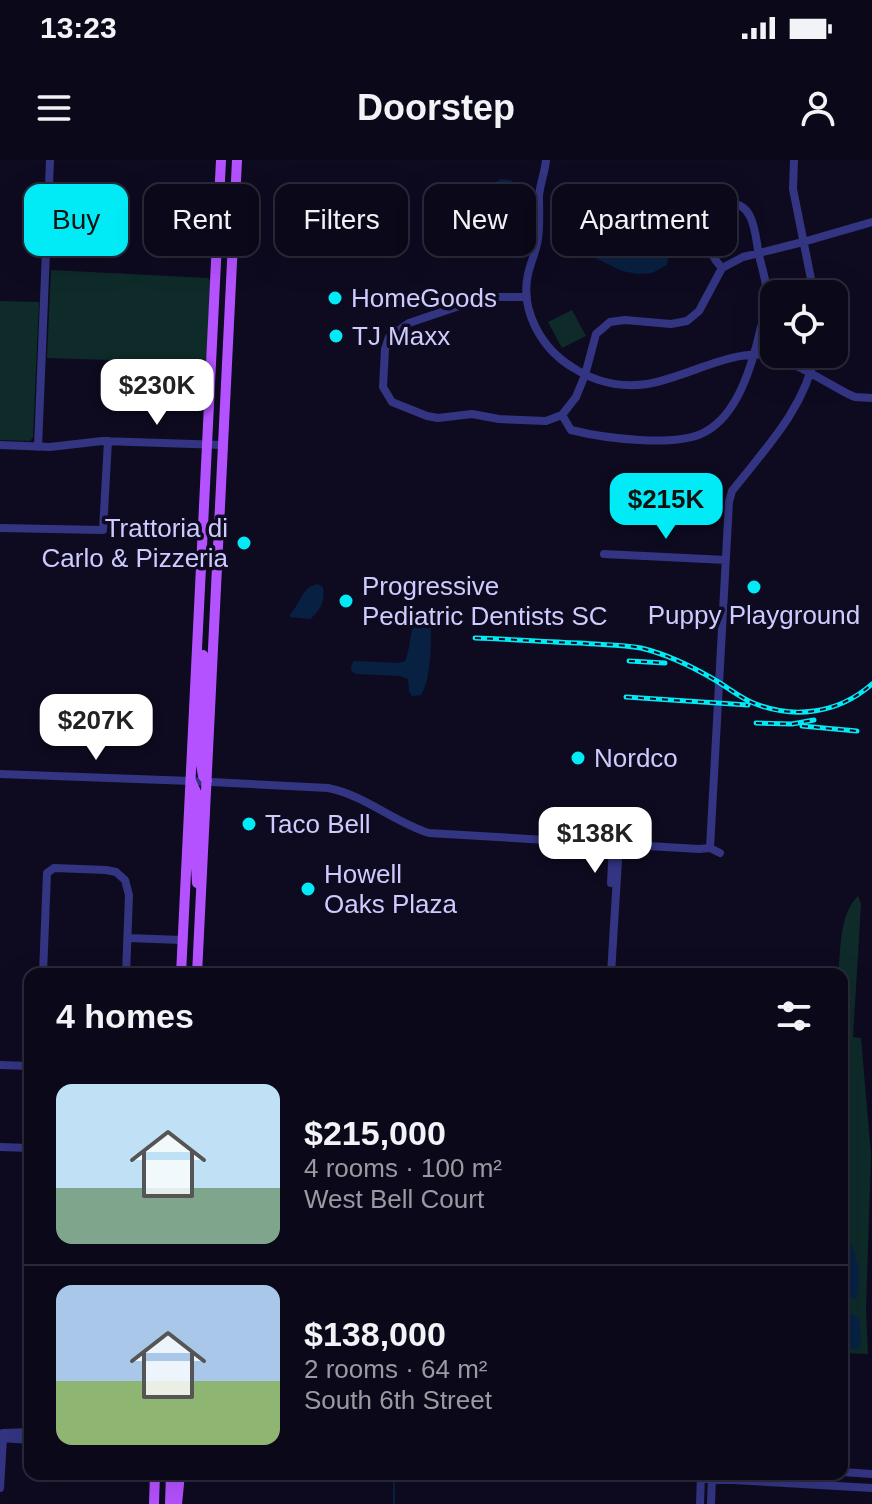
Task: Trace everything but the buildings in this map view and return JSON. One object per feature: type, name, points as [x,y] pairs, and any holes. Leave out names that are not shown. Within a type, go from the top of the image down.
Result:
[{"type":"main road","points":[[181,968],[221,160]]},
{"type":"main road","points":[[196,968],[208,781],[237,160]]},
{"type":"main road","points":[[199,613],[204,690],[201,770],[208,781]]},
{"type":"main road","points":[[191,781],[198,796],[196,858],[201,917]]},
{"type":"main road","points":[[187,858],[191,896],[189,930],[199,942]]},
{"type":"main road","points":[[182,940],[192,948],[194,968]]},
{"type":"main road","points":[[154,1504],[155,1480]]},
{"type":"main road","points":[[170,1504],[171,1480]]},
{"type":"main road","points":[[177,1504],[179,1480]]},
{"type":"street","points":[[49,184],[50,160]]},
{"type":"street","points":[[546,160],[539,194],[537,242],[527,276],[527,297],[536,328],[547,347],[565,363],[604,383],[632,385],[649,384],[754,355],[780,358],[855,397],[872,398]]},
{"type":"street","points":[[794,160],[793,189],[811,280]]},
{"type":"street","points":[[562,415],[571,430],[662,441],[706,432],[723,417],[740,393],[750,371],[767,303],[755,231],[743,206],[734,203],[717,205],[705,213],[702,225],[709,247],[722,268]]},
{"type":"street","points":[[527,297],[477,300],[409,323],[389,337],[385,349],[383,387],[392,402],[438,418],[472,414],[499,419],[546,421],[562,415],[576,397],[596,334],[610,322],[625,320],[671,324],[687,321],[699,311],[722,268],[743,257],[872,222]]},
{"type":"street","points":[[38,447],[46,256]]},
{"type":"street","points":[[710,848],[729,502],[732,491],[793,412],[812,368]]},
{"type":"street","points":[[0,528],[103,530],[108,441]]},
{"type":"street","points":[[0,445],[38,447],[108,441],[223,445]]},
{"type":"street","points":[[604,554],[726,560]]},
{"type":"street","points":[[0,774],[208,781],[336,790],[429,833],[710,848],[720,853]]},
{"type":"street","points":[[611,968],[615,904],[611,884],[616,844]]},
{"type":"street","points":[[43,968],[47,873],[54,868],[106,870],[119,874],[129,889],[126,968]]},
{"type":"street","points":[[128,938],[182,940]]},
{"type":"street","points":[[0,1065],[24,1066]]},
{"type":"street","points":[[0,1147],[24,1148]]},
{"type":"street","points":[[1,1436],[24,1433]]},
{"type":"street","points":[[1,1436],[24,1439]]},
{"type":"street","points":[[0,1488],[1,1436]]},
{"type":"street","points":[[848,1472],[872,1474]]},
{"type":"street","points":[[700,1504],[701,1480]]},
{"type":"street","points":[[711,1504],[712,1480]]},
{"type":"street","points":[[765,1480],[872,1488]]},
{"type":"green space","points":[[51,270],[208,278],[207,363],[47,358]]},
{"type":"green space","points":[[0,301],[39,302],[33,437],[30,441],[0,440]]},
{"type":"green space","points":[[572,310],[586,336],[562,348],[548,322]]},
{"type":"green space","points":[[858,896],[861,904],[853,1037],[861,1038],[871,1155],[866,1309],[868,1354],[848,1353],[848,968],[839,968],[844,922]]},
{"type":"water","points":[[501,179],[511,180],[513,184],[493,184]]},
{"type":"water","points":[[591,256],[667,256],[667,265],[652,273],[622,271]]},
{"type":"water","points":[[318,584],[323,587],[323,597],[317,612],[310,619],[290,617],[305,592]]},
{"type":"water","points":[[419,614],[429,614],[431,632],[429,668],[421,695],[412,696],[408,679],[400,676],[352,672],[354,661],[405,661]]},
{"type":"water","points":[[848,1239],[857,1262],[859,1280],[856,1300],[848,1296]]},
{"type":"water","points":[[848,1312],[859,1318],[861,1344],[858,1349],[848,1348]]},
{"type":"waterway","points":[[394,1480],[394,1504]]},
{"type":"railway","points":[[475,638],[641,648],[689,666],[751,702],[782,711],[830,708],[872,684]]},
{"type":"railway","points":[[629,661],[665,663]]},
{"type":"railway","points":[[626,697],[748,705]]},
{"type":"railway","points":[[756,723],[792,724],[814,720]]},
{"type":"railway","points":[[802,726],[857,731]]},
{"type":"place","name":"HomeGoods","points":[[335,298]]},
{"type":"place","name":"TJ Maxx","points":[[336,336]]},
{"type":"place","name":"Trattoria di Carlo & Pizzeria","points":[[244,543]]},
{"type":"place","name":"Puppy Playground","points":[[754,587]]},
{"type":"place","name":"Progressive Pediatric Dentists SC","points":[[346,601]]},
{"type":"place","name":"Nordco","points":[[578,758]]},
{"type":"place","name":"Taco Bell","points":[[249,824]]},
{"type":"place","name":"Howell Oaks Plaza","points":[[308,889]]}]
